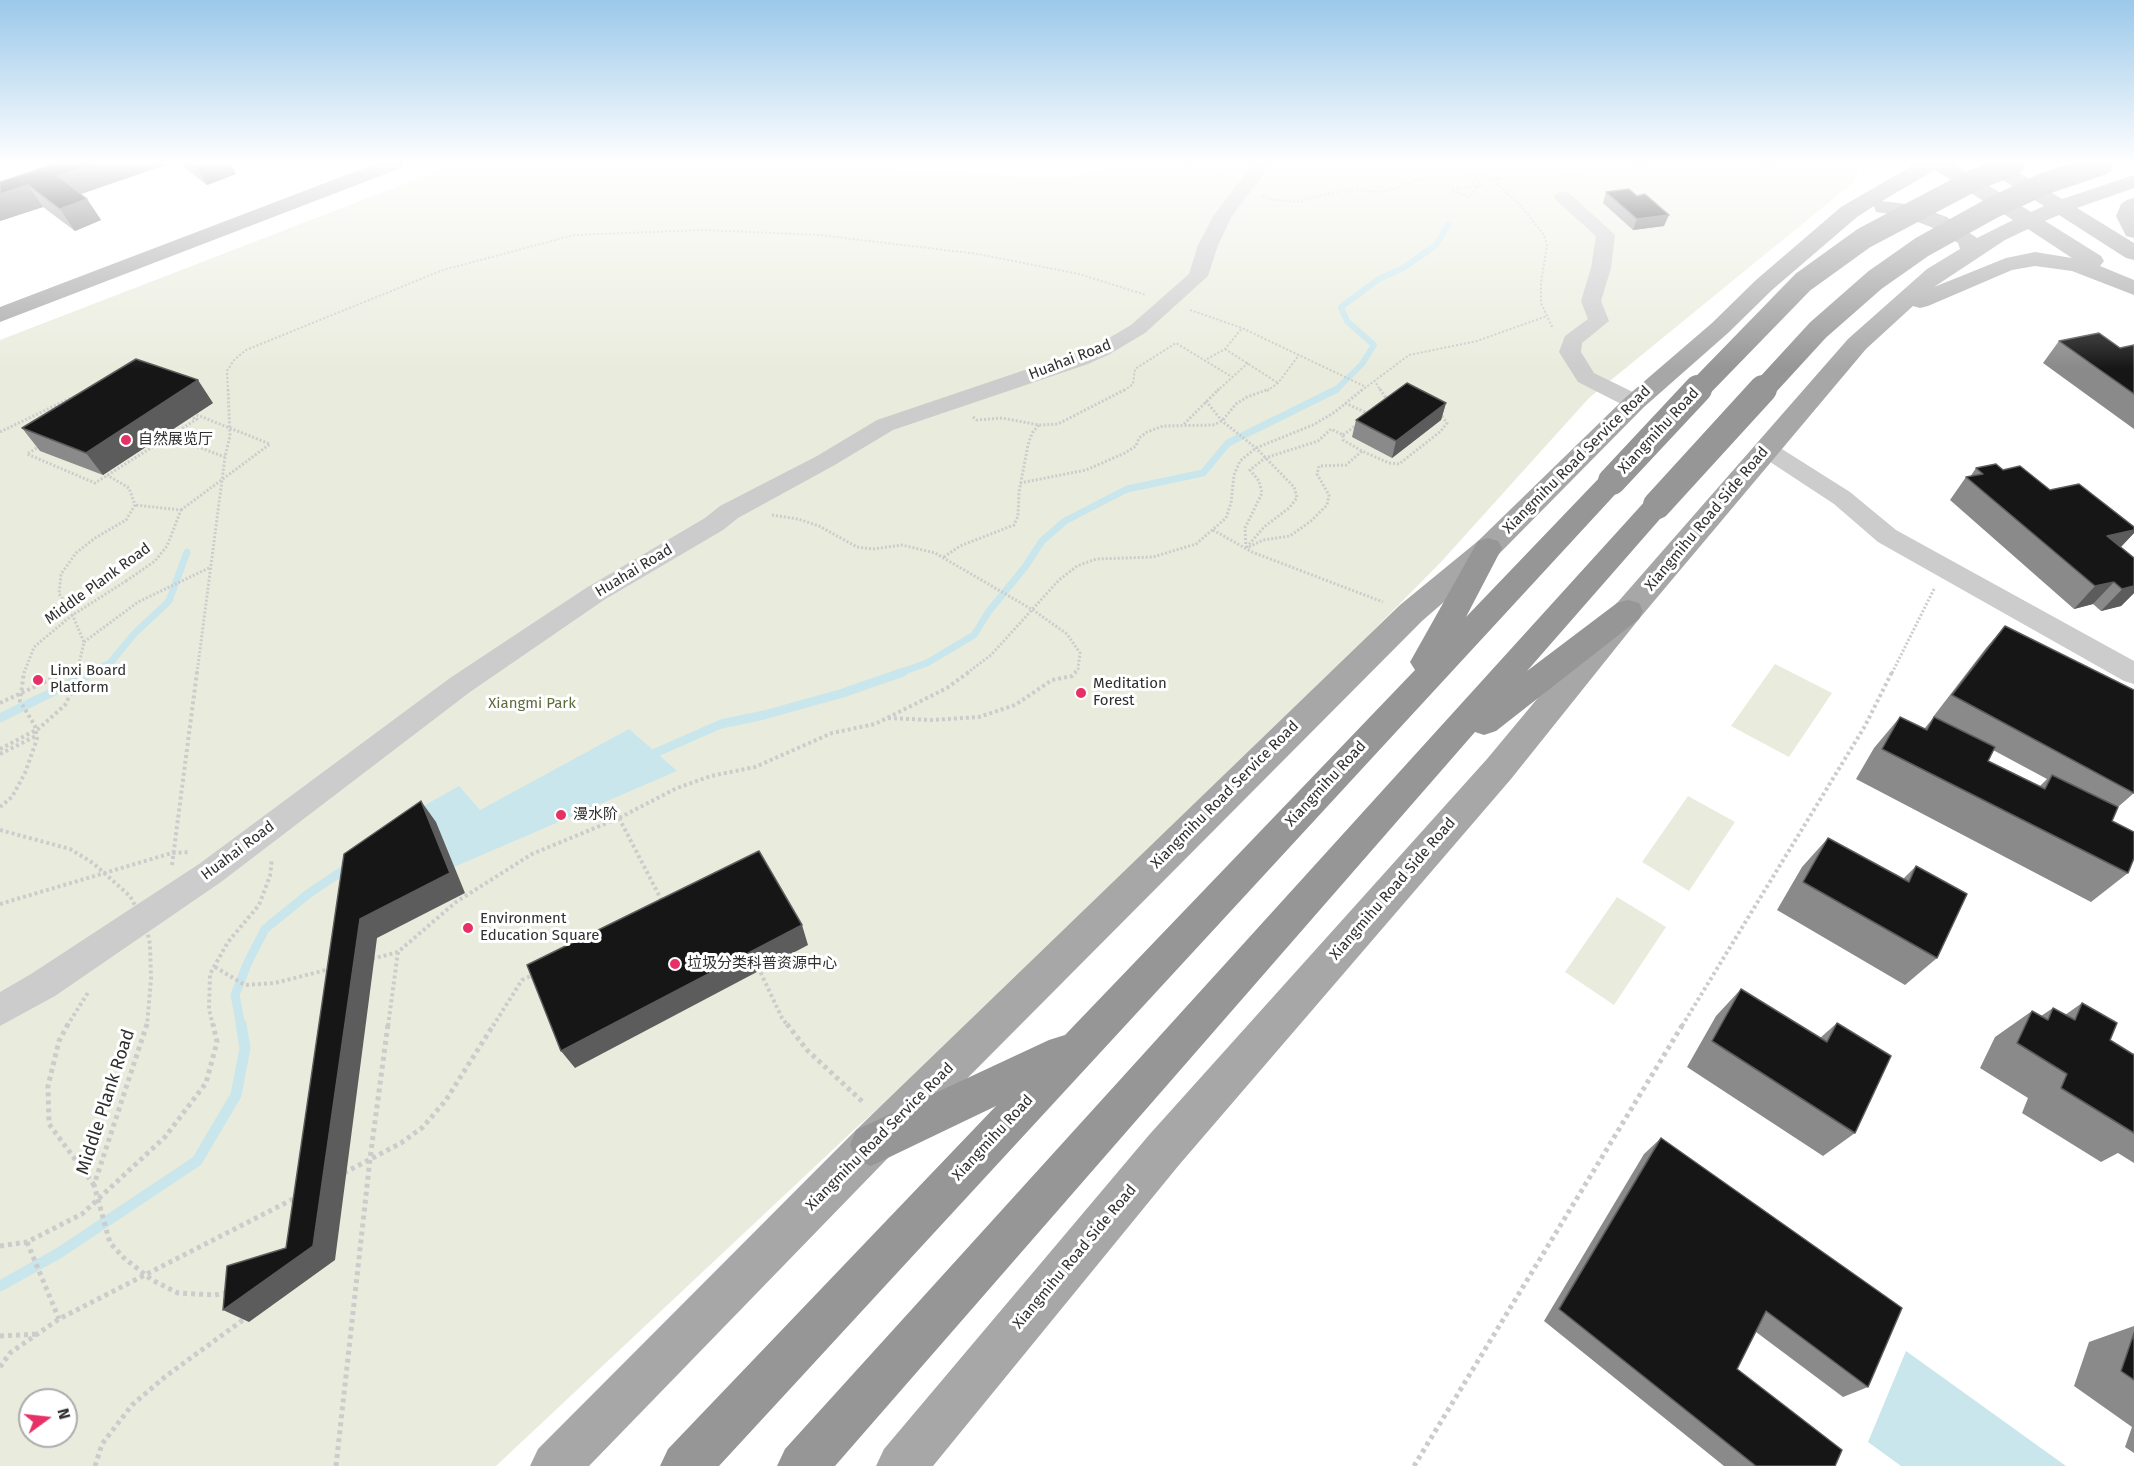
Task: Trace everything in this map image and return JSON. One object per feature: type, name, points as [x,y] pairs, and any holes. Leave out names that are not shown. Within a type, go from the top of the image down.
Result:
[{"type":"highway","name":"Xiangmihu Road","points":[[685,1466],[1752,332],[1803,282],[1876,232]]},
{"type":"highway","points":[[802,1466],[1657,505],[1818,330],[1875,280],[1922,247],[1948,232]]},
{"type":"highway","points":[[1404,702],[1488,548]]},
{"type":"highway","points":[[1423,768],[1628,611]]},
{"type":"highway","points":[[881,1135],[1081,1045]]},
{"type":"main road","points":[[0,315],[215,232]]},
{"type":"main road","name":"Xiangmihu Road Service Road","points":[[555,1466],[881,1135],[1411,613],[1488,548],[1635,402],[1720,328],[1764,285],[1826,232]]},
{"type":"main road","points":[[1958,232],[1970,243],[1971,250]]},
{"type":"main road","points":[[1888,314],[1935,274],[2003,232]]},
{"type":"main road","points":[[2047,232],[2134,288]]},
{"type":"main road","points":[[2101,232],[2134,253]]},
{"type":"main road","points":[[1888,314],[2000,268],[2029,260],[2049,260],[2077,265],[2134,288]]},
{"type":"main road","name":"Xiangmihu Road Side Road","points":[[901,1466],[1164,1150],[1499,769],[1628,611],[1843,359],[1888,314]]},
{"type":"street","name":"Huahai Road","points":[[0,1010],[43,985],[201,880],[460,685],[596,594],[714,524],[729,512],[825,461],[885,425],[1101,351],[1138,329],[1198,276],[1214,232]]},
{"type":"street","points":[[1603,232],[1606,235],[1601,268],[1591,301],[1599,321],[1572,340],[1570,352],[1586,377],[1635,402]]},
{"type":"street","points":[[1766,449],[1842,498],[1887,536],[2134,674]]},
{"type":"path","points":[[0,904],[172,853],[225,457],[230,436],[227,371],[234,360],[246,350],[443,270],[574,235],[641,232]]},
{"type":"path","points":[[760,232],[819,235],[978,254],[1079,274],[1170,302],[1242,328],[1366,387]]},
{"type":"path","points":[[368,950],[365,961],[398,952],[438,916],[486,881],[532,854],[619,818],[677,788],[711,776],[755,767],[832,733],[875,724],[947,688],[991,655],[1059,580],[1077,566],[1096,559],[1153,557],[1196,544],[1226,518],[1231,503],[1234,475],[1240,461],[1256,448],[1313,425],[1345,403],[1396,362],[1420,351],[1477,341],[1547,316],[1541,303],[1541,283],[1547,245],[1542,232]]},
{"type":"path","points":[[1207,360],[1225,349],[1242,328]]},
{"type":"path","points":[[955,400],[977,420],[1002,418],[1040,425],[1067,421],[1124,392],[1133,384],[1135,369],[1176,343],[1232,377]]},
{"type":"path","points":[[1225,349],[1278,383]]},
{"type":"path","points":[[1020,483],[1086,470],[1125,453],[1136,446],[1139,438],[1146,432],[1163,426],[1203,426],[1222,421],[1242,400],[1267,391],[1278,383],[1299,355]]},
{"type":"path","points":[[1184,425],[1206,401],[1248,363]]},
{"type":"path","points":[[1374,380],[1388,402],[1398,398]]},
{"type":"path","points":[[0,432],[75,396]]},
{"type":"path","points":[[1206,401],[1222,421],[1256,448],[1288,479],[1294,487],[1297,498],[1289,508],[1264,527],[1246,548]]},
{"type":"path","points":[[1345,403],[1369,414]]},
{"type":"path","points":[[1343,435],[1378,408]]},
{"type":"path","points":[[135,505],[182,510],[270,444],[186,410]]},
{"type":"path","points":[[1343,435],[1343,440],[1362,451],[1389,463],[1399,464],[1432,439],[1447,423],[1444,416],[1436,411]]},
{"type":"path","points":[[46,442],[27,454],[95,483],[197,419],[186,416]]},
{"type":"path","points":[[179,422],[188,426]]},
{"type":"path","points":[[16,424],[32,424]]},
{"type":"path","points":[[944,557],[960,546],[1014,525],[1018,516],[1020,483],[1032,434],[1040,425]]},
{"type":"path","points":[[1246,548],[1245,528],[1262,493],[1259,481],[1250,470],[1265,458],[1318,441],[1331,429],[1343,435]]},
{"type":"path","points":[[171,437],[225,457]]},
{"type":"path","points":[[1246,548],[1263,540],[1290,536],[1311,521],[1327,505],[1329,495],[1317,474],[1319,466],[1347,465],[1362,451]]},
{"type":"path","points":[[107,475],[129,488],[135,505]]},
{"type":"path","points":[[0,749],[38,729],[65,705],[81,665],[84,642],[69,607],[59,594],[61,574],[76,553],[95,538],[126,520],[135,505]]},
{"type":"path","name":"Middle Plank Road","points":[[36,736],[35,726],[20,701],[24,672],[34,647],[71,616],[155,561],[167,546],[182,510]]},
{"type":"path","points":[[729,512],[798,519],[819,526],[857,547],[873,549],[902,545],[944,557],[1033,610],[1067,634],[1080,653],[1078,669],[1072,676],[1052,680],[1015,705],[979,717],[931,720],[888,718]]},
{"type":"path","points":[[1213,530],[1246,548],[1411,613]]},
{"type":"path","points":[[84,642],[138,603],[212,567]]},
{"type":"path","points":[[1414,1466],[1865,726],[1944,568]]},
{"type":"path","points":[[0,704],[81,665]]},
{"type":"path","points":[[0,754],[36,736]]},
{"type":"path","points":[[0,807],[12,797],[25,773],[36,736]]},
{"type":"path","points":[[619,818],[666,910]]},
{"type":"path","points":[[0,1246],[27,1242],[82,1214],[165,1137],[206,1083],[217,1042],[209,1009],[210,974],[228,942],[259,905],[270,876],[275,823]]},
{"type":"path","name":"Middle Plank Road","points":[[0,830],[70,849],[93,863],[130,896],[148,935],[151,980],[148,1021],[94,1185],[110,1243],[124,1258],[152,1280],[178,1293],[215,1295],[236,1291]]},
{"type":"path","points":[[142,937],[151,930]]},
{"type":"path","points":[[336,1466],[370,1159],[398,952]]},
{"type":"path","points":[[755,959],[782,1018],[807,1050],[852,1094],[881,1135]]},
{"type":"path","points":[[214,967],[245,985],[275,983],[342,966]]},
{"type":"path","points":[[339,1175],[401,1143],[423,1127],[446,1100],[522,980],[543,970]]},
{"type":"path","points":[[94,1185],[49,1124],[48,1086],[59,1041],[80,1002],[95,985]]},
{"type":"path","points":[[0,1367],[10,1353],[59,1319],[308,1191]]},
{"type":"path","points":[[27,1242],[59,1319]]},
{"type":"path","points":[[95,1466],[102,1444],[132,1405],[166,1376],[256,1311]]},
{"type":"path","points":[[0,1336],[40,1334]]},
{"type":"green space","name":"Xiangmi Park","points":[[279,232],[1792,232],[1589,398],[1441,562],[1284,721],[910,1081],[856,1128],[496,1466],[0,1466],[0,340]]},
{"type":"green space","points":[[1775,664],[1832,693],[1789,757],[1731,726]]},
{"type":"green space","points":[[1688,796],[1735,822],[1689,891],[1642,862]]},
{"type":"green space","points":[[1617,897],[1666,927],[1614,1005],[1565,972]]},
{"type":"water","points":[[629,729],[677,771],[454,867],[375,865],[365,839],[459,786],[480,810]]},
{"type":"water","points":[[1906,1351],[2066,1466],[1901,1466],[1868,1442]]},
{"type":"building","points":[[2099,333],[2120,348],[2134,345],[2134,394],[2059,341]]},
{"type":"building","points":[[136,359],[198,380],[86,453],[22,428]]},
{"type":"building","points":[[1407,383],[1446,403],[1396,441],[1356,420]]},
{"type":"building","points":[[1996,464],[2003,470],[2020,466],[2050,490],[2079,484],[2134,527],[2134,530],[2107,536],[2134,558],[2134,586],[2122,589],[2114,582],[2095,586],[1966,477],[1983,474],[1976,468]]},
{"type":"building","points":[[2005,626],[2134,690],[2134,793],[1952,695]]},
{"type":"building","points":[[1900,717],[1927,730],[1934,717],[1995,747],[1988,761],[2045,789],[2052,775],[2118,807],[2112,821],[2134,832],[2134,858],[2128,873],[1882,749]]},
{"type":"building","points":[[421,801],[450,873],[360,919],[313,1246],[223,1310],[227,1266],[286,1248],[344,854]]},
{"type":"building","points":[[1828,838],[1909,882],[1916,866],[1967,894],[1937,958],[1803,882]]},
{"type":"building","name":"垃圾分类科普资源中心","points":[[759,851],[802,925],[561,1051],[527,965]]},
{"type":"building","points":[[1741,989],[1827,1042],[1837,1023],[1891,1056],[1855,1133],[1712,1041]]},
{"type":"building","points":[[2082,1003],[2117,1023],[2110,1040],[2134,1055],[2134,1133],[2061,1088],[2067,1074],[2017,1043],[2032,1011],[2048,1020],[2053,1008],[2075,1020]]},
{"type":"building","points":[[1661,1138],[1902,1308],[1868,1387],[1766,1311],[1737,1369],[1842,1450],[1835,1466],[1756,1466],[1559,1309]]},
{"type":"building","points":[[2134,1333],[2134,1380],[2121,1371]]},
{"type":"waterway","points":[[1337,389],[1362,364],[1374,345],[1347,321],[1341,307],[1379,279],[1403,268],[1436,245],[1444,232]]},
{"type":"waterway","points":[[899,673],[927,663],[974,635],[989,611],[1025,567],[1042,541],[1065,521],[1127,489],[1203,473],[1228,443],[1337,389]]},
{"type":"waterway","points":[[90,673],[110,663],[134,634],[169,601],[187,552]]},
{"type":"waterway","points":[[0,718],[93,672]]},
{"type":"waterway","points":[[646,757],[721,724],[764,715],[843,693],[903,672]]},
{"type":"waterway","points":[[241,1026],[235,995],[248,962],[265,929],[308,894],[351,865]]},
{"type":"waterway","points":[[0,1286],[59,1253],[197,1161],[236,1095],[245,1048],[241,1024]]},
{"type":"place","name":"自然展览厅","points":[[126,440]]},
{"type":"place","name":"Linxi Board Platform","points":[[38,680]]},
{"type":"place","name":"Meditation Forest","points":[[1081,693]]},
{"type":"place","name":"漫水阶","points":[[561,815]]},
{"type":"place","name":"Environment Education Square","points":[[468,928]]},
{"type":"place","name":"垃圾分类科普资源中心","points":[[675,964]]}]
